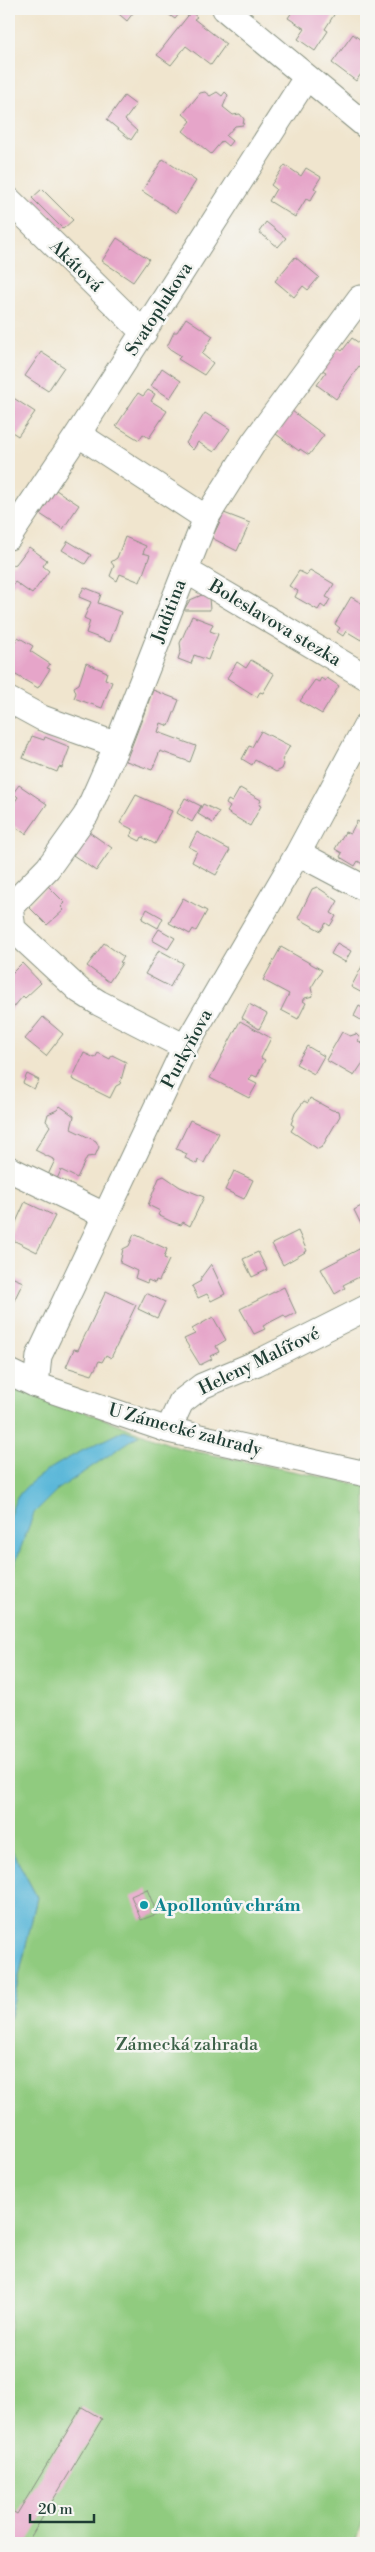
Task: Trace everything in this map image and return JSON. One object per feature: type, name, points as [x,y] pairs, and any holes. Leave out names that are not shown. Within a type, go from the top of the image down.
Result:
[{"type":"street","points":[[225,9],[366,126]]},
{"type":"street","name":"Svatoplukova","points":[[9,537],[144,332],[306,78]]},
{"type":"street","name":"Akátová","points":[[9,200],[144,332]]},
{"type":"street","name":"Juditina","points":[[11,932],[10,907],[48,868],[86,815],[117,745],[206,518],[254,442],[360,298]]},
{"type":"street","points":[[78,434],[206,518]]},
{"type":"street","name":"Boleslavova stezka","points":[[185,570],[366,677]]},
{"type":"street","points":[[9,700],[42,718],[117,745]]},
{"type":"street","name":"Purkyňova","points":[[36,1385],[39,1356],[185,1048],[298,853],[366,726]]},
{"type":"street","points":[[298,853],[366,889]]},
{"type":"street","points":[[11,932],[80,991],[99,1004],[185,1048]]},
{"type":"street","points":[[9,1169],[106,1216]]},
{"type":"street","name":"Heleny Malířové","points":[[168,1430],[181,1402],[202,1386],[257,1363],[366,1308]]},
{"type":"street","name":"U Zámecké zahrady","points":[[9,1372],[36,1385],[168,1430],[366,1474]]},
{"type":"green space","name":"Zámecká zahrada","points":[[9,1382],[179,1448],[366,1486],[366,2513],[355,2543],[9,2543],[9,2021],[37,1897],[9,1845]]},
{"type":"water","points":[[124,1430],[139,1435],[57,1490],[34,1513],[15,1563],[9,1570],[9,1524],[13,1506],[25,1488],[66,1460]]},
{"type":"water","points":[[9,1845],[37,1897],[9,2021]]},
{"type":"building","points":[[113,9],[136,9],[127,21]]},
{"type":"building","points":[[161,9],[183,9],[175,19]]},
{"type":"building","points":[[294,9],[337,10],[325,29],[328,31],[315,51],[298,39],[305,29],[288,18]]},
{"type":"building","points":[[191,12],[197,17],[194,19],[226,44],[211,65],[186,46],[171,65],[157,55]]},
{"type":"building","points":[[353,34],[366,44],[366,67],[356,81],[332,63]]},
{"type":"building","points":[[205,92],[210,96],[217,92],[222,96],[225,92],[228,95],[223,107],[233,115],[240,114],[244,119],[243,125],[235,126],[226,136],[232,141],[228,146],[222,141],[211,154],[183,131],[191,121],[183,114],[200,93]]},
{"type":"building","points":[[124,96],[136,105],[125,120],[137,131],[131,140],[107,120]]},
{"type":"building","points":[[163,159],[196,181],[176,213],[142,191]]},
{"type":"building","points":[[285,165],[301,176],[306,168],[321,177],[314,188],[317,190],[310,201],[306,199],[295,217],[269,201],[276,189],[271,185]]},
{"type":"building","points":[[42,189],[73,220],[63,229],[32,198]]},
{"type":"building","points":[[266,222],[286,238],[278,247],[259,232]]},
{"type":"building","points":[[117,238],[149,259],[133,282],[102,261]]},
{"type":"building","points":[[295,257],[319,277],[308,290],[303,286],[294,297],[275,281]]},
{"type":"building","points":[[186,318],[213,336],[202,354],[213,363],[204,375],[178,359],[181,356],[167,347],[174,332],[177,332]]},
{"type":"building","points":[[352,338],[366,348],[366,368],[365,370],[359,366],[336,399],[317,385],[326,372],[322,370],[338,348],[342,351]]},
{"type":"building","points":[[41,352],[64,367],[48,391],[25,376]]},
{"type":"building","points":[[162,368],[181,381],[170,398],[151,386]]},
{"type":"building","points":[[148,390],[155,394],[151,401],[167,411],[149,438],[143,434],[139,440],[116,426],[138,393],[143,396]]},
{"type":"building","points":[[12,397],[35,412],[18,436],[9,430],[9,401]]},
{"type":"building","points":[[292,411],[324,435],[309,455],[300,449],[299,451],[276,434]]},
{"type":"building","points":[[205,413],[230,429],[214,452],[198,442],[193,450],[186,443]]},
{"type":"building","points":[[56,490],[79,505],[63,529],[40,514]]},
{"type":"building","points":[[224,513],[250,523],[237,551],[212,538]]},
{"type":"building","points":[[125,537],[146,546],[143,553],[150,555],[140,582],[120,574],[117,581],[110,576],[114,566],[111,562],[117,558]]},
{"type":"building","points":[[68,541],[91,555],[85,564],[62,550]]},
{"type":"building","points":[[29,547],[47,560],[43,566],[49,571],[32,594],[15,582],[12,586],[9,583],[11,566],[16,564]]},
{"type":"building","points":[[310,570],[334,584],[326,597],[330,599],[325,608],[321,605],[318,610],[295,597],[298,591],[289,586],[299,571],[307,575]]},
{"type":"building","points":[[84,587],[101,594],[98,603],[121,612],[110,642],[86,633],[90,621],[84,618],[91,602],[79,597]]},
{"type":"building","points":[[202,595],[209,598],[210,610],[184,610],[190,600]]},
{"type":"building","points":[[351,597],[366,606],[366,632],[361,640],[346,631],[343,636],[337,632],[340,628],[335,624]]},
{"type":"building","points":[[192,616],[213,624],[210,631],[218,634],[208,660],[194,655],[191,664],[178,659],[181,650],[180,643]]},
{"type":"building","points":[[18,637],[33,646],[30,651],[50,664],[47,668],[50,669],[38,688],[9,671],[9,647],[11,648]]},
{"type":"building","points":[[251,660],[274,674],[263,693],[260,692],[257,697],[227,678],[237,662],[246,668]]},
{"type":"building","points":[[86,663],[107,672],[105,679],[112,682],[102,708],[74,698],[76,693],[74,687],[79,684]]},
{"type":"building","points":[[321,678],[325,681],[327,678],[339,686],[322,714],[300,701],[315,680],[319,682]]},
{"type":"building","points":[[153,690],[179,700],[169,726],[161,723],[158,732],[196,746],[190,762],[160,751],[152,770],[126,761]]},
{"type":"building","points":[[261,731],[290,746],[282,760],[284,764],[282,769],[276,772],[255,760],[252,765],[242,759],[249,746],[252,747]]},
{"type":"building","points":[[32,736],[44,740],[45,737],[70,747],[62,768],[59,767],[57,772],[23,758]]},
{"type":"building","points":[[19,785],[47,804],[26,834],[9,823],[9,810],[18,797],[13,793]]},
{"type":"building","points":[[240,788],[261,800],[259,805],[261,806],[250,826],[227,812],[230,807],[226,804],[228,800],[232,802]]},
{"type":"building","points":[[136,795],[172,811],[155,844],[142,837],[140,841],[130,836],[134,830],[120,823]]},
{"type":"building","points":[[185,798],[201,806],[192,822],[177,813]]},
{"type":"building","points":[[203,804],[219,812],[213,823],[198,814]]},
{"type":"building","points":[[357,821],[366,826],[365,866],[358,861],[355,866],[340,857],[342,853],[335,849],[345,832],[350,834]]},
{"type":"building","points":[[89,832],[112,848],[96,871],[73,855]]},
{"type":"building","points":[[197,832],[230,850],[216,875],[192,862],[197,851],[189,847]]},
{"type":"building","points":[[48,886],[65,903],[61,907],[64,910],[47,925],[28,906]]},
{"type":"building","points":[[317,887],[338,901],[331,913],[336,916],[330,926],[326,923],[321,931],[298,918],[312,889]]},
{"type":"building","points":[[183,898],[207,911],[196,931],[193,929],[190,934],[169,923]]},
{"type":"building","points":[[147,909],[163,918],[158,928],[142,919]]},
{"type":"building","points":[[159,929],[175,938],[168,949],[152,940]]},
{"type":"building","points":[[104,943],[124,957],[109,982],[87,966]]},
{"type":"building","points":[[337,943],[351,951],[345,962],[331,954]]},
{"type":"building","points":[[281,947],[322,970],[311,988],[313,996],[305,998],[303,1001],[306,1003],[298,1019],[281,1010],[289,994],[263,980]]},
{"type":"building","points":[[159,950],[183,963],[170,987],[145,974]]},
{"type":"building","points":[[366,959],[366,995],[351,987]]},
{"type":"building","points":[[22,963],[41,983],[25,998],[23,996],[9,1013],[9,969],[12,973]]},
{"type":"building","points":[[249,1004],[267,1014],[259,1029],[242,1018]]},
{"type":"building","points":[[359,1006],[366,1010],[366,1023],[354,1016]]},
{"type":"building","points":[[43,1017],[63,1034],[46,1056],[25,1039]]},
{"type":"building","points":[[240,1021],[271,1038],[261,1058],[265,1060],[257,1077],[252,1075],[249,1080],[257,1084],[249,1098],[210,1078]]},
{"type":"building","points":[[342,1032],[350,1036],[356,1034],[359,1037],[358,1041],[366,1046],[366,1058],[354,1076],[326,1060]]},
{"type":"building","points":[[307,1046],[324,1056],[314,1074],[296,1064]]},
{"type":"building","points":[[84,1053],[95,1058],[98,1053],[110,1059],[112,1055],[126,1062],[120,1084],[116,1086],[110,1098],[72,1079]]},
{"type":"building","points":[[27,1074],[39,1080],[34,1089],[23,1083]]},
{"type":"building","points":[[310,1098],[332,1110],[339,1111],[340,1116],[322,1147],[318,1149],[291,1131],[294,1126],[291,1124],[295,1113],[304,1101],[308,1103]]},
{"type":"building","points":[[60,1106],[74,1116],[71,1129],[96,1141],[99,1147],[95,1156],[87,1157],[77,1178],[61,1170],[57,1179],[48,1175],[55,1160],[35,1150],[50,1126],[46,1121],[48,1114],[57,1110]]},
{"type":"building","points":[[190,1120],[219,1133],[204,1163],[198,1160],[197,1164],[185,1158],[187,1154],[176,1149]]},
{"type":"building","points":[[234,1171],[253,1180],[244,1199],[225,1190]]},
{"type":"building","points":[[164,1176],[180,1187],[204,1197],[190,1226],[183,1222],[181,1225],[172,1222],[158,1215],[160,1211],[148,1205],[159,1178]]},
{"type":"building","points":[[25,1202],[55,1216],[37,1252],[9,1238]]},
{"type":"building","points":[[365,1204],[366,1224],[362,1226],[354,1210]]},
{"type":"building","points":[[298,1231],[307,1251],[283,1265],[272,1244]]},
{"type":"building","points":[[134,1234],[167,1249],[164,1258],[169,1260],[159,1281],[156,1280],[155,1283],[148,1280],[147,1283],[135,1278],[137,1271],[120,1263],[123,1249],[129,1246]]},
{"type":"building","points":[[363,1247],[366,1254],[366,1277],[364,1278],[363,1275],[343,1285],[345,1288],[335,1294],[321,1269]]},
{"type":"building","points":[[258,1252],[267,1270],[252,1277],[243,1259]]},
{"type":"building","points":[[211,1264],[225,1294],[211,1301],[207,1294],[198,1298],[192,1286],[201,1281],[200,1279]]},
{"type":"building","points":[[9,1276],[23,1282],[9,1311]]},
{"type":"building","points":[[284,1287],[296,1313],[286,1318],[284,1315],[263,1326],[265,1329],[254,1334],[240,1309]]},
{"type":"building","points":[[106,1291],[136,1305],[111,1358],[106,1355],[102,1362],[99,1361],[92,1375],[66,1367],[74,1349],[78,1350]]},
{"type":"building","points":[[146,1293],[165,1302],[157,1318],[138,1309]]},
{"type":"building","points":[[213,1317],[226,1340],[216,1346],[219,1352],[210,1356],[212,1359],[200,1365],[184,1339],[195,1334],[192,1329]]},
{"type":"building","name":"Apollonův chrám","points":[[147,1889],[157,1914],[141,1920],[131,1896]]},
{"type":"building","points":[[82,2407],[102,2419],[27,2543],[9,2543],[9,2509],[17,2514]]},
{"type":"place","name":"Apollonův chrám","points":[[144,1905]]}]
